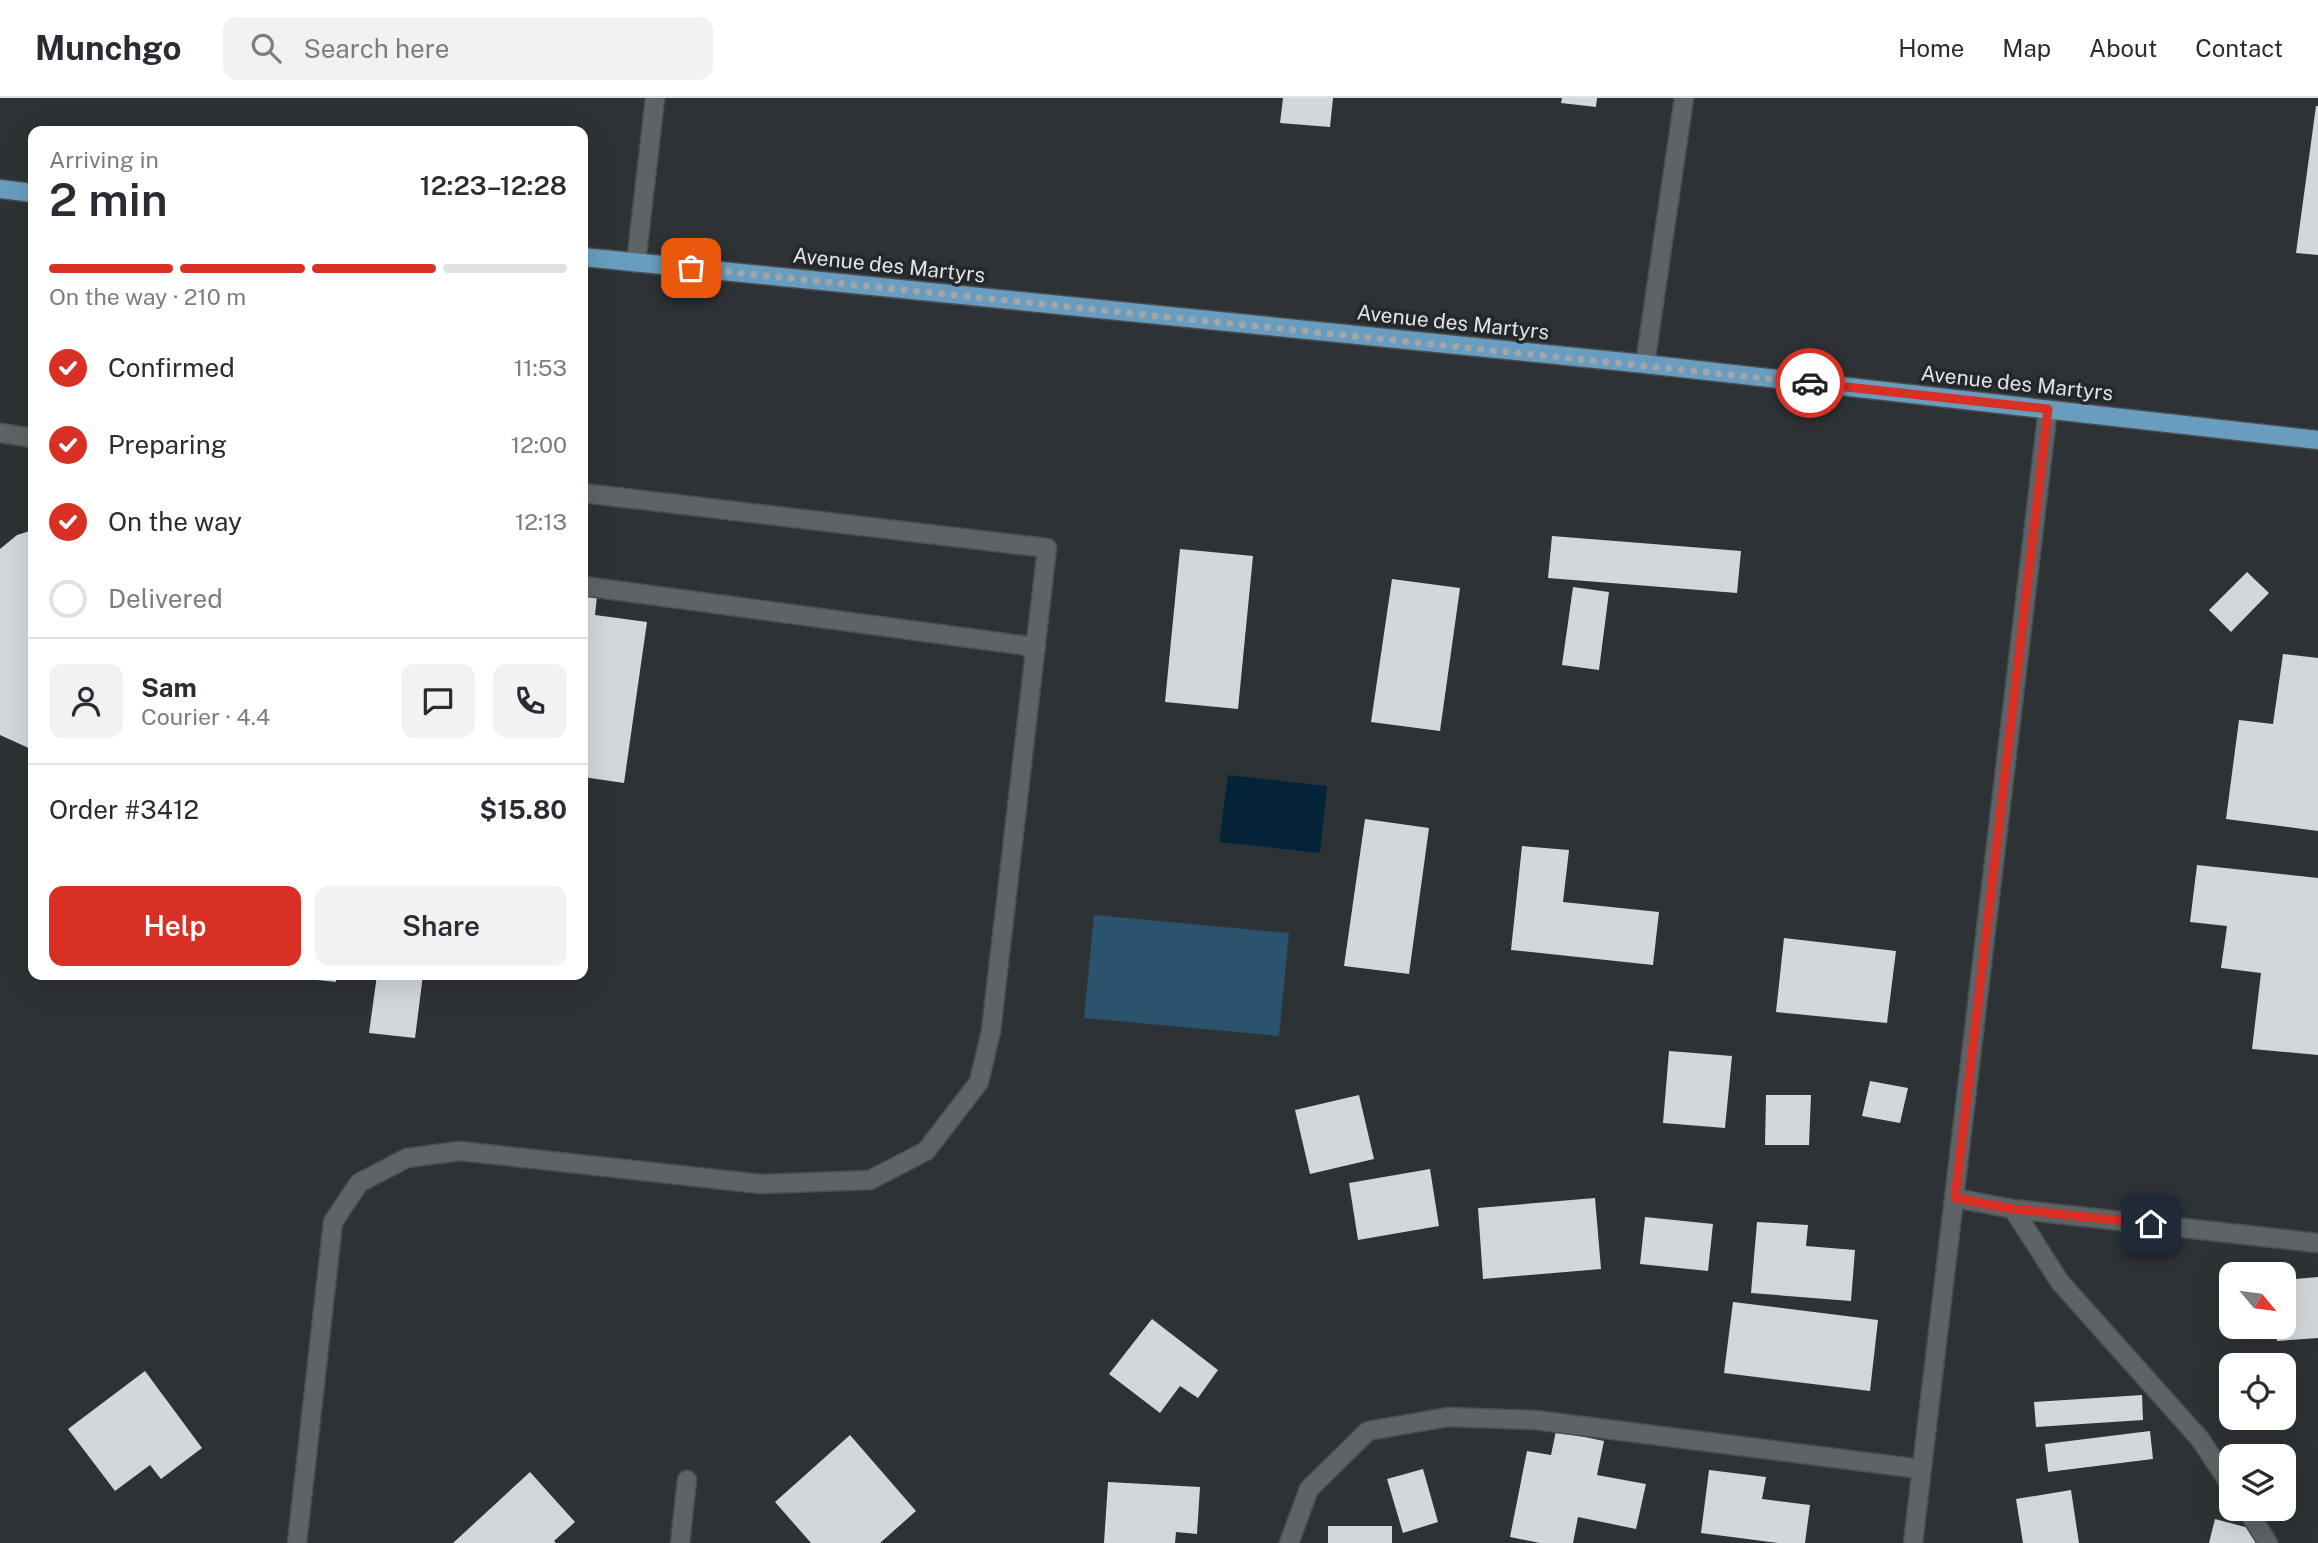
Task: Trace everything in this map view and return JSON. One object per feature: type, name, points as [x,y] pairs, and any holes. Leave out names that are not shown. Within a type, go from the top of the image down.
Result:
[{"type":"main road","points":[[0,189],[28,192]]},
{"type":"main road","name":"Avenue des Martyrs","points":[[588,258],[1644,364],[2318,440]]},
{"type":"street","points":[[636,263],[655,98]]},
{"type":"street","points":[[1644,364],[1684,98]]},
{"type":"street","points":[[1913,1543],[2048,409]]},
{"type":"street","points":[[0,433],[28,437]]},
{"type":"street","points":[[297,1543],[333,1222],[359,1183],[407,1158],[460,1150],[761,1184],[870,1180],[926,1151],[979,1082],[991,1031],[1047,548],[588,494]]},
{"type":"street","points":[[588,587],[1036,647]]},
{"type":"street","points":[[1955,1198],[2013,1209],[2318,1242]]},
{"type":"street","points":[[2013,1209],[2060,1282],[2200,1439],[2219,1468]]},
{"type":"street","points":[[1289,1543],[1308,1489],[1368,1431],[1448,1417],[1535,1420],[1921,1469]]},
{"type":"street","points":[[680,1543],[687,1480]]},
{"type":"street","points":[[2254,1521],[2268,1543]]},
{"type":"shaded area","points":[[1228,775],[1327,786],[1320,853],[1219,842]]},
{"type":"shaded area","points":[[1094,915],[1289,933],[1279,1036],[1084,1018]]},
{"type":"building","points":[[1283,98],[1333,98],[1330,127],[1280,123]]},
{"type":"building","points":[[1562,98],[1597,98],[1596,107],[1561,103]]},
{"type":"building","points":[[2318,106],[2318,255],[2296,253]]},
{"type":"building","points":[[28,532],[28,748],[0,735],[0,549],[17,535]]},
{"type":"building","points":[[1552,536],[1741,551],[1737,593],[1548,578]]},
{"type":"building","points":[[1180,549],[1253,556],[1238,709],[1165,702]]},
{"type":"building","points":[[2247,572],[2269,593],[2231,632],[2209,610]]},
{"type":"building","points":[[1392,579],[1460,588],[1440,731],[1371,722]]},
{"type":"building","points":[[1573,587],[1609,592],[1599,670],[1562,665]]},
{"type":"building","points":[[588,595],[597,596],[595,615],[647,622],[624,783],[588,778]]},
{"type":"building","points":[[2283,654],[2318,658],[2318,831],[2226,819],[2239,720],[2273,724]]},
{"type":"building","points":[[1365,819],[1429,828],[1409,974],[1344,966]]},
{"type":"building","points":[[1522,846],[1569,850],[1563,902],[1659,912],[1653,965],[1511,950]]},
{"type":"building","points":[[2197,865],[2318,878],[2318,1055],[2252,1049],[2261,973],[2221,968],[2227,926],[2190,922]]},
{"type":"building","points":[[1784,938],[1896,951],[1887,1023],[1776,1012]]},
{"type":"building","points":[[376,980],[422,980],[415,1038],[369,1033]]},
{"type":"building","points":[[1669,1051],[1732,1056],[1725,1128],[1663,1123]]},
{"type":"building","points":[[1870,1081],[1908,1088],[1900,1123],[1862,1116]]},
{"type":"building","points":[[1359,1095],[1374,1159],[1310,1174],[1295,1110]]},
{"type":"building","points":[[1766,1095],[1811,1095],[1809,1145],[1765,1145]]},
{"type":"building","points":[[1430,1169],[1439,1226],[1358,1240],[1349,1183]]},
{"type":"building","points":[[1595,1198],[1601,1269],[1483,1279],[1478,1208]]},
{"type":"building","points":[[1645,1217],[1713,1224],[1708,1271],[1640,1264]]},
{"type":"building","points":[[1757,1222],[1808,1225],[1806,1246],[1855,1250],[1851,1301],[1751,1293]]},
{"type":"building","points":[[2318,1277],[2318,1338],[2277,1341],[2296,1339],[2296,1279]]},
{"type":"building","points":[[1733,1302],[1878,1320],[1870,1391],[1724,1373]]},
{"type":"building","points":[[1152,1319],[1218,1370],[1198,1398],[1180,1386],[1160,1413],[1109,1374]]},
{"type":"building","points":[[145,1371],[202,1448],[161,1479],[150,1465],[115,1491],[68,1429]]},
{"type":"building","points":[[2142,1395],[2143,1420],[2036,1427],[2034,1402]]},
{"type":"building","points":[[1556,1431],[1604,1441],[1597,1475],[1646,1484],[1636,1529],[1578,1517],[1573,1543],[1540,1543],[1510,1537],[1527,1451],[1551,1455]]},
{"type":"building","points":[[2150,1431],[2153,1459],[2048,1472],[2045,1444]]},
{"type":"building","points":[[850,1435],[916,1511],[880,1543],[811,1543],[775,1502]]},
{"type":"building","points":[[1423,1469],[1438,1522],[1403,1533],[1387,1479]]},
{"type":"building","points":[[1709,1470],[1766,1477],[1762,1499],[1810,1505],[1805,1543],[1778,1543],[1701,1533]]},
{"type":"building","points":[[530,1472],[575,1522],[554,1541],[556,1543],[453,1543]]},
{"type":"building","points":[[1108,1482],[1200,1487],[1197,1534],[1176,1532],[1175,1543],[1104,1543]]},
{"type":"building","points":[[2071,1490],[2079,1543],[2023,1543],[2016,1499]]},
{"type":"building","points":[[2215,1519],[2260,1531],[2256,1543],[2209,1543]]},
{"type":"building","points":[[1328,1526],[1392,1526],[1392,1543],[1328,1543]]},
{"type":"way so far","points":[[691,268],[1810,383]]},
{"type":"route","points":[[1810,383],[2048,409],[1955,1198],[2013,1209],[2151,1224]]}]
